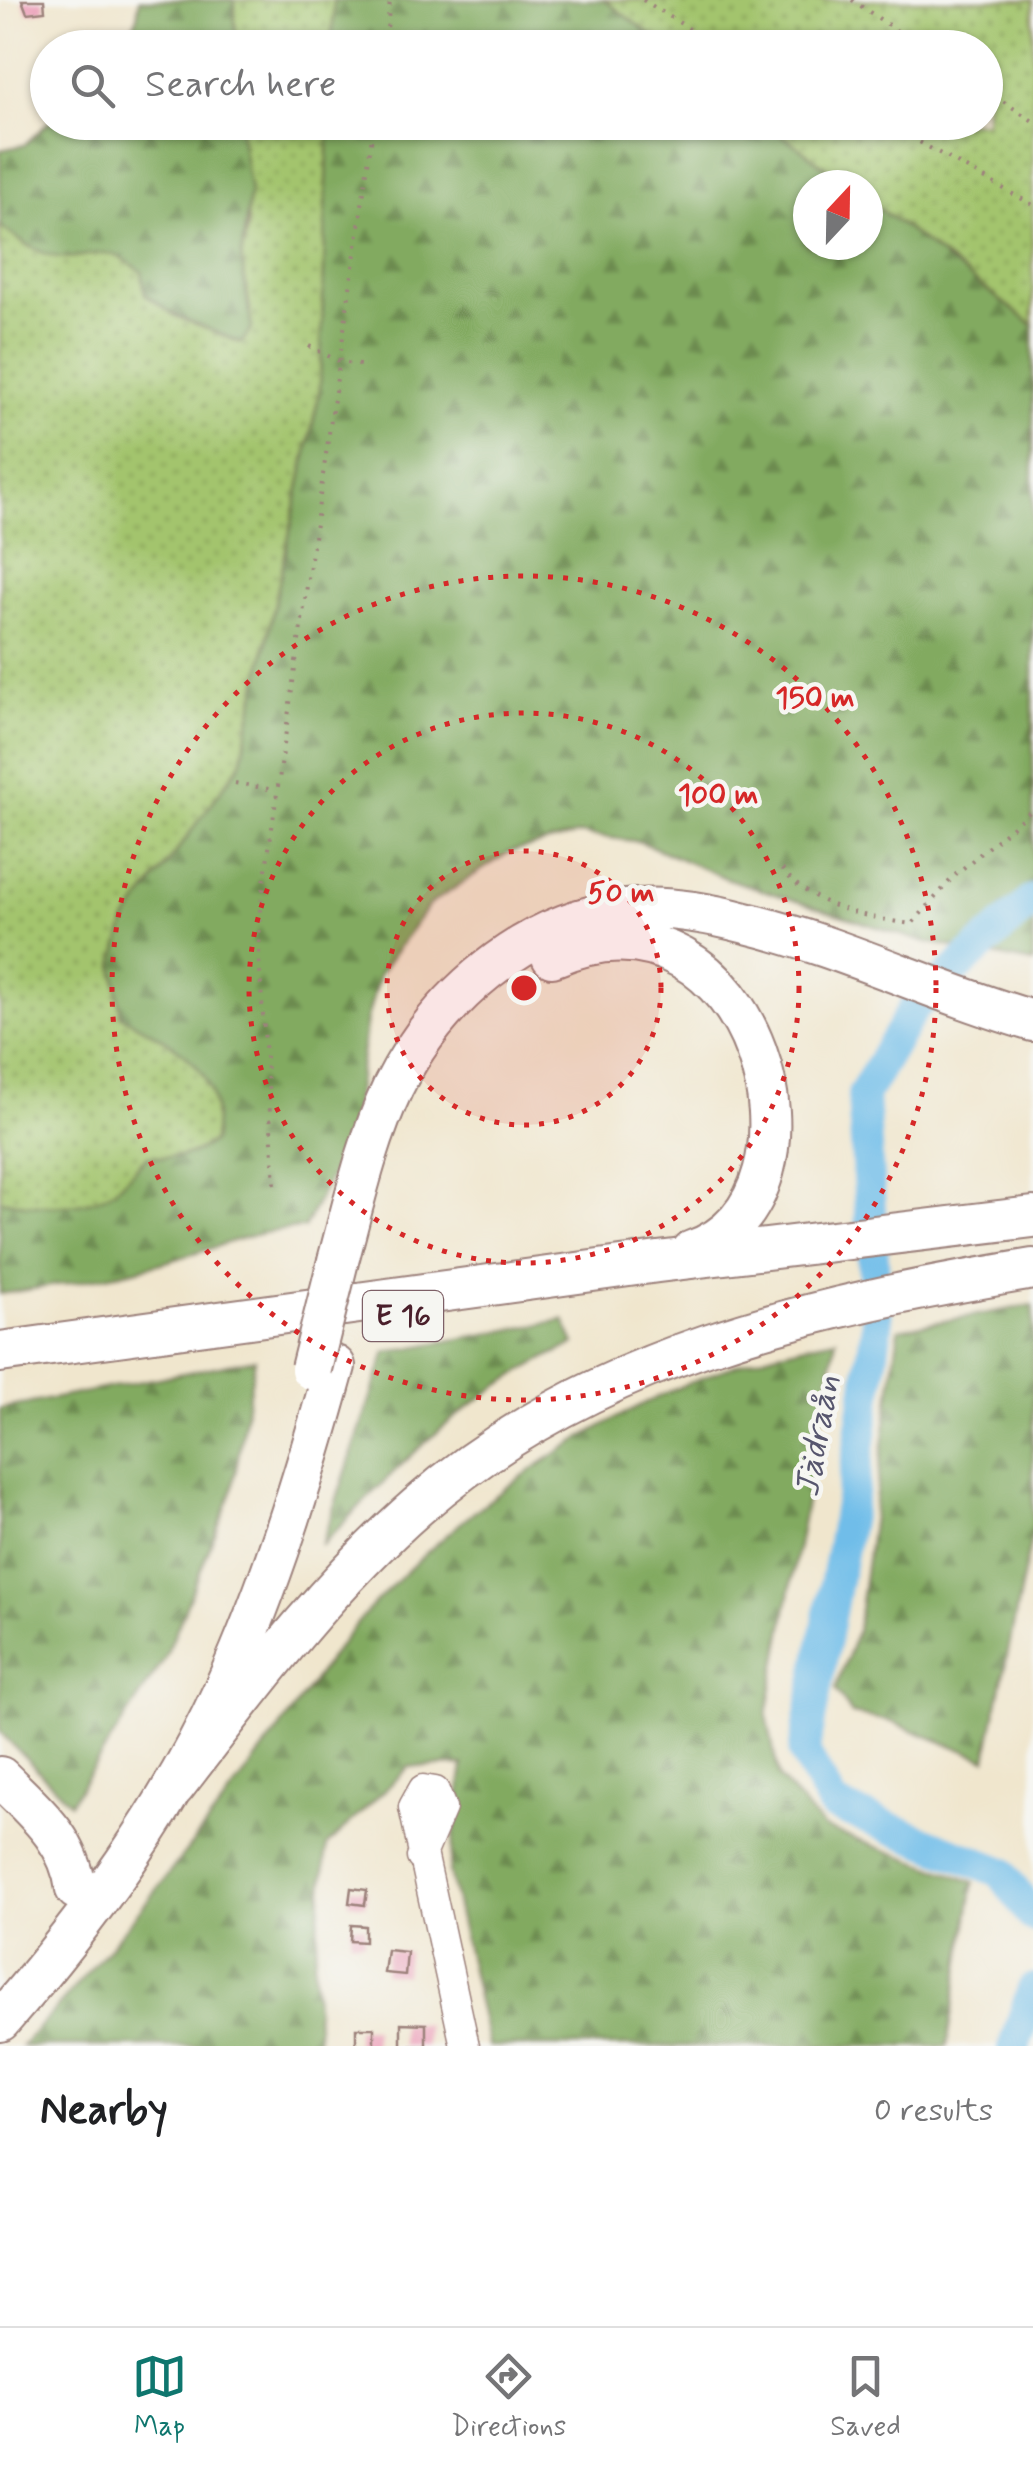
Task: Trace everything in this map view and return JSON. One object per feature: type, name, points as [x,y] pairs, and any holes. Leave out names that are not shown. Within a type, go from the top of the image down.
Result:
[{"type":"highway","points":[[174,1787],[224,1690],[289,1522],[376,1130],[417,1045],[445,1010],[485,971],[522,946],[594,918],[625,910],[654,910],[748,923],[1033,1021]]},
{"type":"highway","points":[[350,1259],[396,1140],[437,1058],[464,1023],[534,965],[568,950],[623,943],[682,958],[702,970],[742,1013],[763,1073],[766,1147],[760,1184],[747,1214],[732,1230],[702,1248],[658,1262]]},
{"type":"highway","name":"E 16","points":[[927,1259],[1033,1217]]},
{"type":"highway","name":"E 16","points":[[0,1352],[658,1262],[927,1259],[1033,1248]]},
{"type":"highway","name":"E 16","points":[[0,1370],[485,1306],[810,1258]]},
{"type":"highway","points":[[0,2020],[70,1938],[174,1787],[316,1609],[417,1507],[470,1464],[599,1386],[704,1344],[805,1314],[927,1259],[1033,1268]]},
{"type":"highway","points":[[0,1983],[113,1839],[195,1694],[323,1368]]},
{"type":"highway","points":[[0,1777],[57,1836],[67,1852],[76,1890]]},
{"type":"street","points":[[421,1857],[464,2046]]},
{"type":"path","points":[[387,30],[390,0]]},
{"type":"path","points":[[643,0],[691,30]]},
{"type":"path","points":[[852,0],[896,30]]},
{"type":"path","points":[[1003,101],[1033,121]]},
{"type":"path","points":[[275,1184],[259,959],[274,790],[371,140]]},
{"type":"path","points":[[915,140],[1033,205]]},
{"type":"path","points":[[309,346],[340,362],[366,366]]},
{"type":"path","points":[[235,783],[274,790]]},
{"type":"path","points":[[782,869],[794,886],[824,900],[882,920],[912,924],[956,875],[1033,809]]},
{"type":"green space","points":[[139,0],[234,0],[235,30],[131,30]]},
{"type":"green space","points":[[234,0],[334,0],[333,30],[235,30]]},
{"type":"green space","points":[[334,0],[604,0],[644,30],[333,30]]},
{"type":"green space","points":[[604,0],[1033,0],[1033,325],[883,211],[883,170],[829,170],[789,140],[1003,140],[1003,30],[644,30]]},
{"type":"green space","points":[[30,139],[242,140],[250,191],[241,257],[252,329],[241,343],[174,315],[145,294],[142,272],[116,256],[50,255],[0,226],[0,150],[24,145]]},
{"type":"green space","points":[[241,140],[328,140],[320,390],[241,763],[126,921],[121,1015],[178,1048],[204,1076],[215,1115],[213,1141],[182,1156],[148,1156],[108,1194],[84,1203],[55,1206],[0,1200],[0,226],[30,247],[103,249],[125,258],[142,272],[173,315],[241,343],[250,310],[241,257],[248,224]]},
{"type":"green space","points":[[328,140],[789,140],[829,170],[793,170],[793,260],[883,260],[883,211],[1033,325],[1033,963],[917,940],[728,879],[641,842],[580,834],[509,852],[429,905],[379,974],[367,1019],[351,1136],[304,1228],[256,1235],[115,1274],[0,1294],[0,1200],[55,1206],[84,1203],[108,1194],[148,1156],[182,1156],[213,1141],[215,1115],[204,1076],[177,1049],[121,1016],[114,964],[126,921],[241,763],[320,390]]},
{"type":"green space","points":[[1033,1305],[1033,1529],[986,1759],[889,1721],[852,1714],[835,1689],[857,1631],[899,1329]]},
{"type":"green space","points":[[564,1320],[575,1344],[536,1363],[468,1407],[408,1458],[321,1546],[386,1352]]},
{"type":"green space","points":[[836,1339],[767,1715],[779,1778],[824,1828],[974,1882],[947,2046],[488,2046],[449,1871],[463,1765],[409,1767],[327,1845],[314,1964],[318,2046],[21,2046],[148,1900],[347,1636],[423,1556],[529,1472],[647,1402],[772,1354]]},
{"type":"green space","points":[[255,1359],[232,1492],[165,1658],[70,1803],[0,1732],[0,1409]]},
{"type":"building","points":[[22,0],[44,0],[45,11],[27,13]]},
{"type":"building","points":[[351,1888],[367,1890],[365,1905],[349,1903]]},
{"type":"building","points":[[351,1925],[365,1926],[365,1942],[350,1941]]},
{"type":"building","points":[[387,1950],[407,1952],[405,1975],[384,1973]]},
{"type":"building","points":[[401,2023],[426,2024],[426,2046],[401,2046]]},
{"type":"building","points":[[356,2028],[374,2028],[374,2046],[356,2046]]},
{"type":"waterway","name":"Jädraån","points":[[1033,900],[915,1006],[863,1095],[877,1325],[853,1489],[804,1752],[833,1805],[1001,1872],[1033,1917]]},
{"type":"waterway","name":"Jädraån","points":[[1014,2046],[1033,1989]]}]
